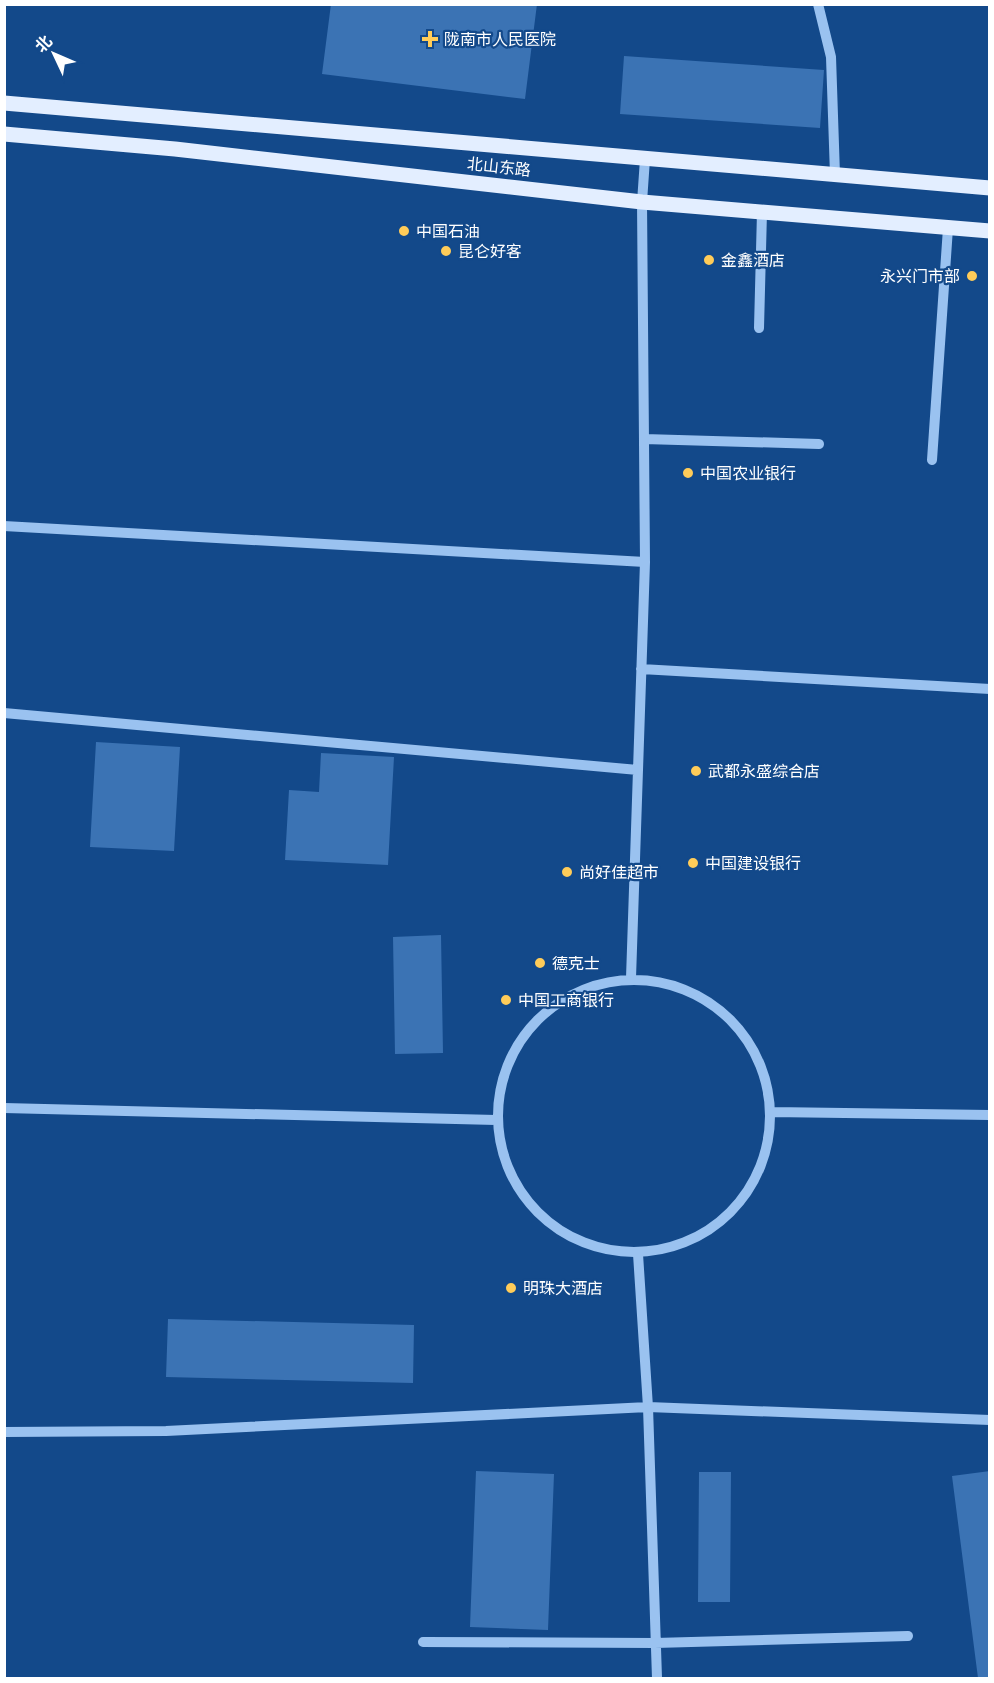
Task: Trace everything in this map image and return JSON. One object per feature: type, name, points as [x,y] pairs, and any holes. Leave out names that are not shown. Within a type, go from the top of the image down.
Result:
[{"type":"main road","name":"北山东路","points":[[4,104],[990,188]]},
{"type":"main road","name":"北山东路","points":[[4,134],[175,149],[642,202],[990,231]]},
{"type":"street","points":[[818,4],[831,57],[836,175]]},
{"type":"street","points":[[631,978],[645,562],[642,202],[645,159]]},
{"type":"street","points":[[759,328],[762,212]]},
{"type":"street","points":[[932,460],[948,228]]},
{"type":"street","points":[[644,438],[819,444]]},
{"type":"street","points":[[4,526],[645,562]]},
{"type":"street","points":[[641,669],[990,689]]},
{"type":"street","points":[[4,713],[638,770]]},
{"type":"street","points":[[631,978],[684,987],[729,1015],[760,1059],[772,1112],[763,1165],[734,1211],[690,1242],[638,1254],[585,1245],[539,1217],[508,1173],[496,1120],[505,1067],[534,1021],[578,990],[631,978]]},
{"type":"street","points":[[4,1108],[496,1120]]},
{"type":"street","points":[[772,1112],[990,1115]]},
{"type":"street","points":[[638,1254],[648,1407],[657,1678]]},
{"type":"street","points":[[4,1432],[166,1431],[648,1407],[990,1420]]},
{"type":"street","points":[[423,1642],[655,1643],[908,1636]]},
{"type":"building","name":"陇南市人民医院","points":[[331,4],[537,4],[525,99],[322,74]]},
{"type":"building","points":[[624,56],[824,70],[820,128],[620,114]]},
{"type":"building","points":[[96,742],[180,747],[174,851],[90,847]]},
{"type":"building","points":[[321,753],[394,757],[388,865],[285,860],[289,790],[319,792]]},
{"type":"building","points":[[441,935],[443,1053],[395,1054],[393,937]]},
{"type":"building","points":[[168,1319],[414,1325],[413,1383],[166,1377]]},
{"type":"building","points":[[476,1471],[554,1474],[548,1630],[470,1627]]},
{"type":"building","points":[[990,1471],[990,1678],[978,1678],[952,1476]]},
{"type":"building","points":[[699,1472],[731,1472],[730,1602],[698,1602]]},
{"type":"place","name":"陇南市人民医院","points":[[430,39]]},
{"type":"place","name":"中国石油","points":[[404,231]]},
{"type":"place","name":"昆仑好客","points":[[446,251]]},
{"type":"place","name":"金鑫酒店","points":[[709,260]]},
{"type":"place","name":"永兴门市部","points":[[972,276]]},
{"type":"place","name":"中国农业银行","points":[[688,473]]},
{"type":"place","name":"武都永盛综合店","points":[[696,771]]},
{"type":"place","name":"中国建设银行","points":[[693,863]]},
{"type":"place","name":"尚好佳超市","points":[[567,872]]},
{"type":"place","name":"德克士","points":[[540,963]]},
{"type":"place","name":"中国工商银行","points":[[506,1000]]},
{"type":"place","name":"明珠大酒店","points":[[511,1288]]}]
